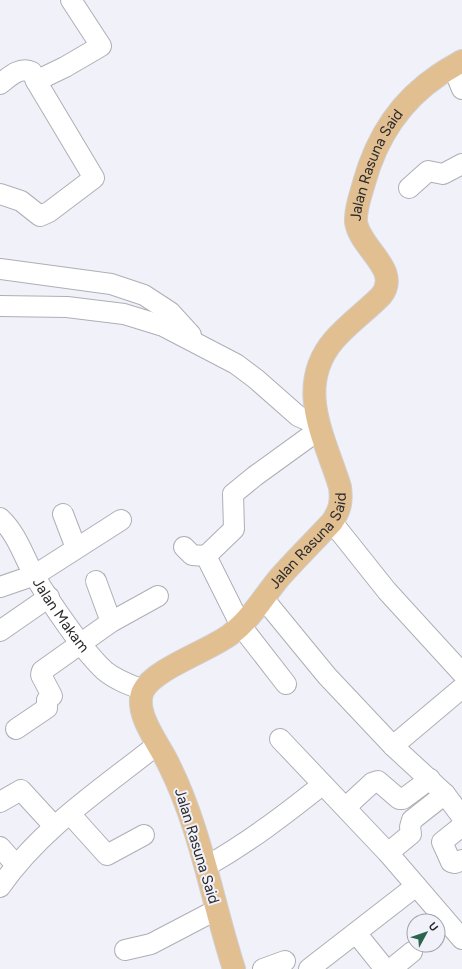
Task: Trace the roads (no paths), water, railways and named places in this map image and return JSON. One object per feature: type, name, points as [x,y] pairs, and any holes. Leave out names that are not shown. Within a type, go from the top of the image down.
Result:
[{"type":"main road","name":"Jalan Rasuna Said","points":[[234,969],[194,829],[170,765],[142,714],[140,703],[144,690],[160,674],[219,642],[241,626],[263,598],[332,522],[339,512],[342,500],[340,487],[314,408],[315,380],[325,353],[344,330],[381,296],[386,290],[388,283],[384,268],[362,240],[356,220],[360,195],[375,149],[394,116],[410,99],[438,76],[458,64]]},
{"type":"street","points":[[36,80],[101,46],[71,0]]},
{"type":"street","points":[[458,64],[462,89]]},
{"type":"street","points":[[0,84],[15,73],[22,71],[32,72],[94,178],[49,212],[40,216],[21,201],[0,194]]},
{"type":"street","points":[[409,188],[428,171],[443,174],[462,164]]},
{"type":"street","points":[[0,269],[111,284],[144,295],[170,312],[204,348]]},
{"type":"street","points":[[0,306],[68,307],[124,314],[163,326],[236,364],[256,379],[298,416],[319,424],[244,494],[234,494],[234,529],[206,556],[192,555],[184,547]]},
{"type":"street","points":[[63,514],[76,548]]},
{"type":"street","name":"Jalan Makam","points":[[0,518],[18,540],[35,576],[91,656],[106,671],[124,682],[144,690]]},
{"type":"street","points":[[0,587],[35,576],[121,520]]},
{"type":"street","points":[[332,522],[388,591],[462,673]]},
{"type":"street","points":[[206,556],[241,626],[286,684]]},
{"type":"street","points":[[96,581],[111,622]]},
{"type":"street","points":[[0,631],[49,596]]},
{"type":"street","points":[[16,729],[47,708],[47,700],[52,696],[41,675],[42,671],[111,622],[158,596]]},
{"type":"street","points":[[263,598],[327,676],[393,746],[445,794],[462,817]]},
{"type":"street","points":[[393,746],[462,688]]},
{"type":"street","points":[[280,739],[388,853],[462,939]]},
{"type":"street","points":[[0,887],[16,864],[62,820],[158,744]]},
{"type":"street","points":[[346,807],[372,783],[378,781],[399,799],[403,799],[430,779]]},
{"type":"street","points":[[205,867],[249,842],[322,785]]},
{"type":"street","points":[[0,802],[21,790],[107,855],[144,835]]},
{"type":"street","points":[[388,853],[412,834],[410,828],[412,820],[445,794]]},
{"type":"street","points":[[462,826],[442,842],[451,862],[455,863],[462,860]]},
{"type":"street","points":[[0,847],[16,864]]},
{"type":"street","points":[[309,969],[416,886]]},
{"type":"street","points":[[125,950],[151,944],[216,910]]},
{"type":"street","points":[[356,933],[385,969]]},
{"type":"street","points":[[391,969],[411,953]]},
{"type":"street","points":[[263,969],[285,961]]}]
